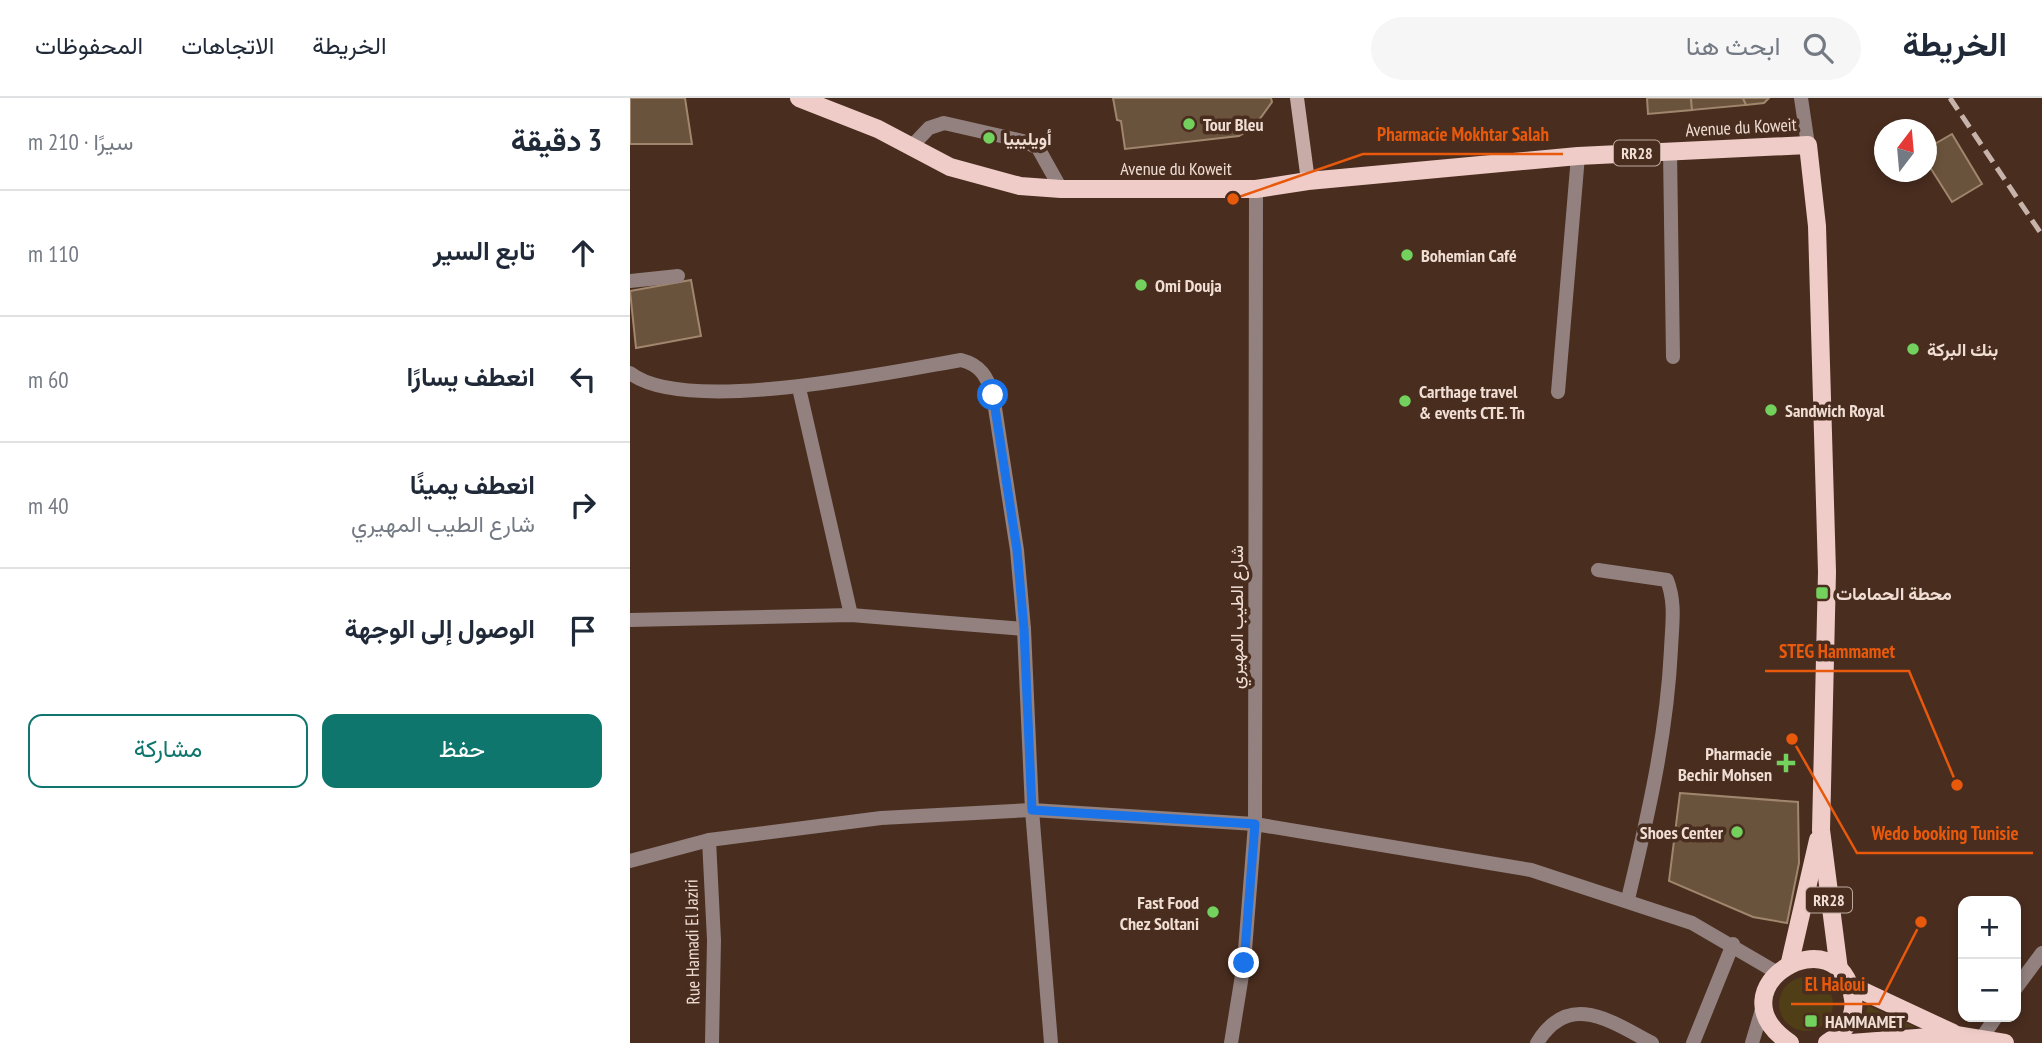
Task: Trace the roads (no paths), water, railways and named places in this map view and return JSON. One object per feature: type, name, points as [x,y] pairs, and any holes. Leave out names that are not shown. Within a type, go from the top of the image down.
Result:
[{"type":"main road","points":[[1297,98],[1308,181]]},
{"type":"main road","name":"Avenue du Koweit","points":[[805,99],[878,129],[910,148],[980,177],[1020,187],[1061,189],[1256,189],[1308,181],[1578,156],[1808,145],[1817,226],[1827,572],[1821,830]]},
{"type":"main road","name":"RR28","points":[[1764,1003],[1767,986],[1783,967],[1821,830]]},
{"type":"main road","name":"RR28","points":[[1821,830],[1839,970],[1850,985],[1956,1035]]},
{"type":"main road","points":[[1783,967],[1807,958],[1824,961],[1839,970]]},
{"type":"main road","points":[[1827,1043],[1840,1035],[1850,1020],[1854,1002],[1850,985]]},
{"type":"main road","points":[[1764,1003],[1768,1020],[1778,1035],[1790,1043]]},
{"type":"main road","name":"RR28","points":[[1851,1043],[1956,1035],[2005,1043]]},
{"type":"street","points":[[1801,98],[1808,145]]},
{"type":"street","points":[[910,148],[929,128],[944,123],[1023,141],[1038,148],[1061,189]]},
{"type":"street","points":[[1670,152],[1672,357]]},
{"type":"street","points":[[1558,392],[1578,156]]},
{"type":"street","name":"شارع الطيب المهيري","points":[[1231,1043],[1244,963],[1255,824],[1256,189]]},
{"type":"street","points":[[630,281],[678,276]]},
{"type":"street","points":[[630,373],[650,383],[677,388],[757,391],[799,388],[961,360],[976,365],[983,372],[993,395],[1003,450],[1024,629],[1032,810],[1051,1043]]},
{"type":"street","points":[[799,388],[851,615]]},
{"type":"street","points":[[1598,570],[1667,580],[1674,597],[1669,696],[1653,793],[1628,899]]},
{"type":"street","points":[[630,620],[851,615],[1024,629]]},
{"type":"street","points":[[630,861],[709,839],[881,818],[1032,810],[1255,824],[1531,870],[1628,899],[1692,923],[1783,967]]},
{"type":"street","name":"Rue Hamadi El Jaziri","points":[[709,839],[714,940],[712,1043]]},
{"type":"street","points":[[1693,1043],[1733,944]]},
{"type":"street","points":[[2021,981],[2042,953]]},
{"type":"street","points":[[1752,1043],[1764,1003]]},
{"type":"street","points":[[1537,1043],[1554,1023],[1585,1012],[1605,1018],[1652,1043]]},
{"type":"street","points":[[1981,1039],[1993,1022]]},
{"type":"railway","points":[[1950,98],[2042,235]]},
{"type":"place","name":"Tour Bleu","points":[[1189,124]]},
{"type":"place","name":"أويليبيا","points":[[989,138]]},
{"type":"place","name":"Pharmacie Mokhtar Salah","points":[[1233,199]]},
{"type":"place","name":"Bohemian Café","points":[[1407,255]]},
{"type":"place","name":"Omi Douja","points":[[1141,285]]},
{"type":"place","name":"بنك البركة","points":[[1913,349]]},
{"type":"place","name":"Carthage travel & events CTE. Tn","points":[[1405,401]]},
{"type":"place","name":"Sandwich Royal","points":[[1771,410]]},
{"type":"place","name":"محطة الحمامات","points":[[1822,593]]},
{"type":"place","name":"Wedo booking Tunisie","points":[[1792,739]]},
{"type":"place","name":"Pharmacie Bechir Mohsen","points":[[1786,763]]},
{"type":"place","name":"STEG Hammamet","points":[[1957,785]]},
{"type":"place","name":"Shoes Center","points":[[1737,832]]},
{"type":"place","name":"Fast Food Chez Soltani","points":[[1213,912]]},
{"type":"place","name":"El Haloui","points":[[1921,922]]},
{"type":"place","name":"HAMMAMET","points":[[1811,1021]]}]
